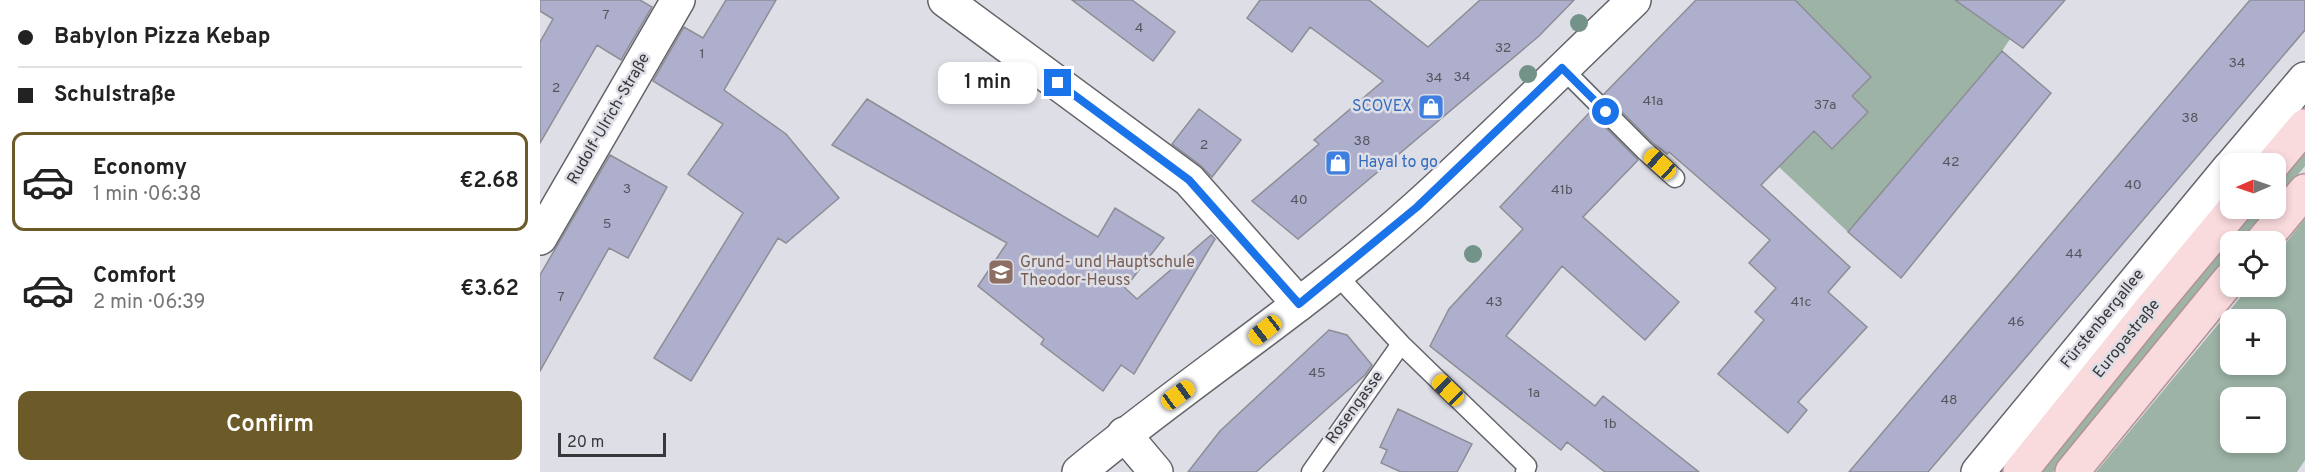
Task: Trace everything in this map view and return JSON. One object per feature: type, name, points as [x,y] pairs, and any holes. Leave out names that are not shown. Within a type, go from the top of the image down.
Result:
[{"type":"main road","points":[[2282,153],[2305,126]]},
{"type":"main road","points":[[2271,231],[2305,191]]},
{"type":"main road","name":"Europastraße","points":[[2020,472],[2226,219]]},
{"type":"main road","points":[[2072,472],[2220,291]]},
{"type":"street","name":"Rudolf-Ulrich-Straße","points":[[540,238],[678,0]]},
{"type":"street","points":[[945,0],[1189,180],[1299,304]]},
{"type":"street","points":[[1079,472],[1124,434],[1299,304],[1417,207],[1634,0]]},
{"type":"street","points":[[2243,153],[2305,79]]},
{"type":"street","name":"Fürstenbergallee","points":[[1978,472],[2220,179]]},
{"type":"street","points":[[1124,434],[1156,472]]},
{"type":"lane","points":[[1562,68],[1675,178]]},
{"type":"lane","points":[[1335,273],[1401,344],[1527,466],[1525,472]]},
{"type":"lane","name":"Rosengasse","points":[[1311,472],[1401,344]]},
{"type":"green space","points":[[1795,0],[1955,0],[2010,39],[1848,232],[1779,167],[1814,131],[1833,148],[1868,112],[1852,96],[1870,77]]},
{"type":"green space","points":[[2305,150],[2305,166],[2286,189],[2286,173]]},
{"type":"green space","points":[[2248,219],[2261,219],[2250,231],[2238,231]]},
{"type":"green space","points":[[2305,219],[2305,460],[2297,472],[2096,472],[2220,322],[2220,375],[2286,375],[2286,309],[2231,309],[2241,297],[2286,297],[2286,243]]},
{"type":"green space","points":[[2220,252],[2220,267],[2053,472],[2038,472]]},
{"type":"building","points":[[540,0],[640,0],[652,7],[621,60],[597,45],[540,143],[540,42],[553,19],[540,11]]},
{"type":"building","points":[[726,0],[776,0],[724,90],[786,134],[839,198],[786,243],[778,238],[691,381],[654,358],[743,213],[688,174],[723,124],[653,81],[684,27],[703,38]]},
{"type":"building","points":[[1072,0],[1132,0],[1175,32],[1153,61]]},
{"type":"building","points":[[1260,0],[1369,0],[1428,47],[1480,0],[1574,0],[1539,36],[1298,239],[1252,201],[1319,144],[1314,140],[1383,81],[1310,27],[1292,52],[1247,18]]},
{"type":"building","points":[[1696,0],[1795,0],[1871,77],[1852,96],[1868,112],[1832,149],[1814,131],[1761,185],[1850,267],[1828,292],[1867,327],[1798,402],[1807,410],[1788,433],[1718,374],[1764,320],[1755,312],[1776,288],[1749,263],[1770,240],[1669,152],[1667,154],[1653,143],[1604,94]]},
{"type":"building","points":[[1955,0],[2065,0],[2023,48]]},
{"type":"building","points":[[2250,0],[2305,0],[2305,30],[1928,472],[1849,472]]},
{"type":"building","points":[[2002,51],[2051,93],[1901,278],[1848,232]]},
{"type":"building","points":[[867,99],[1098,237],[1115,208],[1164,238],[1125,288],[1137,299],[1211,235],[1215,239],[1134,374],[1121,365],[1103,391],[1041,344],[1044,339],[978,286],[1007,243],[832,145]]},
{"type":"building","points":[[1199,109],[1241,140],[1212,177],[1172,144]]},
{"type":"building","points":[[1590,112],[1638,160],[1583,217],[1679,302],[1645,340],[1562,266],[1506,336],[1595,406],[1603,396],[1699,472],[1605,472],[1567,442],[1561,450],[1430,346],[1449,309],[1523,229],[1500,207]]},
{"type":"building","points":[[610,155],[667,187],[628,258],[609,248],[540,371],[540,275]]},
{"type":"building","points":[[1329,330],[1347,335],[1372,365],[1365,375],[1256,472],[1188,472],[1220,431]]},
{"type":"building","points":[[1398,409],[1472,444],[1457,472],[1401,472],[1381,463],[1387,450],[1380,447]]},
{"type":"place","name":"SCOVEX","points":[[1431,107]]},
{"type":"place","name":"Hayal to go","points":[[1338,163]]},
{"type":"place","name":"Grund- und Hauptschule Theodor-Heuss","points":[[1001,272]]},
{"type":"route","points":[[1058,83],[1189,180],[1299,304],[1417,207],[1562,68],[1606,112]]}]
